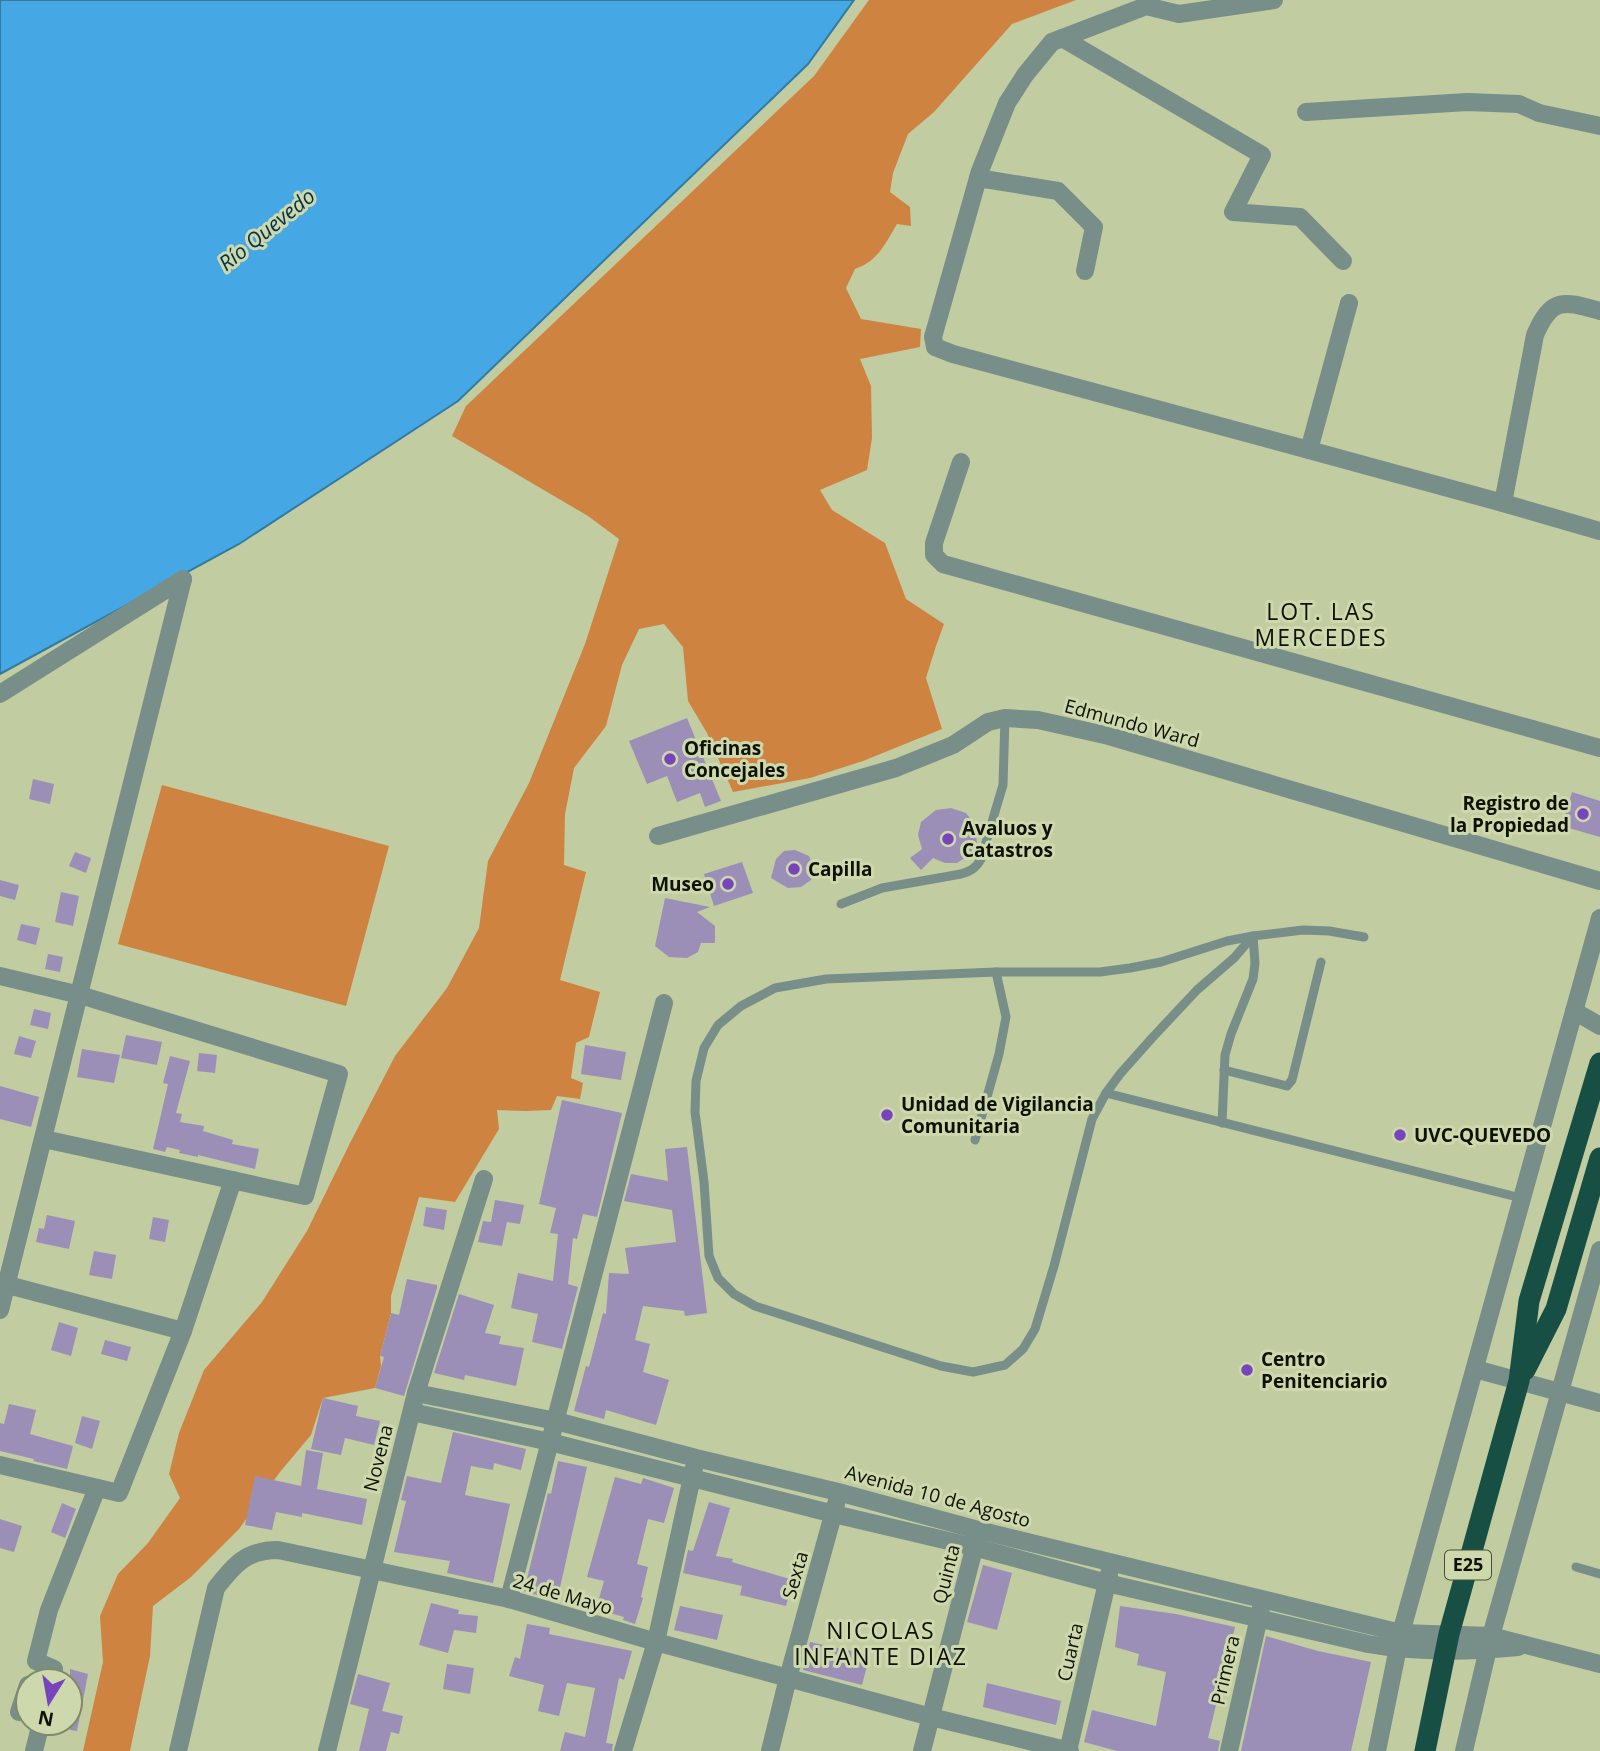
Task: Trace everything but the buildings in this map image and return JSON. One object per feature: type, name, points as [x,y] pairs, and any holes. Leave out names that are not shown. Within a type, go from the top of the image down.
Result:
[{"type":"highway","name":"E25","points":[[1424,1751],[1447,1643],[1520,1381],[1529,1301],[1600,1063]]},
{"type":"highway","name":"E25","points":[[1520,1381],[1556,1309],[1600,1158]]},
{"type":"street","points":[[1274,0],[1179,14],[1146,6],[1052,42],[1025,75],[1007,103],[978,178],[933,337],[935,347],[1600,531]]},
{"type":"street","points":[[1062,38],[1262,155],[1233,212],[1300,217],[1343,261]]},
{"type":"street","points":[[1306,112],[1467,102],[1519,104],[1539,113],[1600,126]]},
{"type":"street","points":[[978,178],[1058,191],[1094,227],[1085,271]]},
{"type":"street","points":[[1309,450],[1349,303]]},
{"type":"street","points":[[1503,503],[1535,335],[1543,316],[1557,305],[1571,303],[1600,311]]},
{"type":"street","points":[[961,462],[934,542],[934,555],[943,564],[1600,748]]},
{"type":"street","points":[[0,694],[183,579],[44,1139],[3,1283],[0,1310]]},
{"type":"street","name":"Edmundo Ward","points":[[658,836],[895,768],[953,745],[988,722],[1005,718],[1038,720],[1109,736],[1600,881]]},
{"type":"street","points":[[1377,1751],[1399,1641],[1600,918]]},
{"type":"street","points":[[0,976],[80,995],[339,1074],[305,1196],[44,1139]]},
{"type":"street","points":[[509,1600],[664,1003]]},
{"type":"street","points":[[1574,1011],[1600,1010]]},
{"type":"street","points":[[1574,1011],[1600,1026]]},
{"type":"street","name":"Novena","points":[[327,1751],[416,1393],[484,1179]]},
{"type":"street","points":[[0,1465],[119,1493],[183,1331],[233,1180]]},
{"type":"street","points":[[1464,1751],[1490,1643],[1600,1250]]},
{"type":"street","points":[[3,1283],[183,1331]]},
{"type":"street","points":[[1475,1369],[1600,1403]]},
{"type":"street","name":"Avenida 10 de Agosto","points":[[416,1393],[556,1421],[838,1492],[1107,1583],[1258,1618],[1399,1641],[1529,1646],[1600,1664]]},
{"type":"street","name":"Avenida 10 de Agosto","points":[[412,1412],[550,1442],[834,1514],[1113,1562],[1263,1598],[1399,1641]]},
{"type":"street","points":[[623,1751],[656,1642],[696,1458]]},
{"type":"street","points":[[34,1667],[48,1610],[97,1488]]},
{"type":"street","name":"Sexta","points":[[770,1751],[838,1492]]},
{"type":"street","name":"Quinta","points":[[922,1751],[976,1539]]},
{"type":"street","name":"24 de Mayo","points":[[178,1751],[216,1588],[230,1570],[246,1557],[262,1550],[278,1550],[509,1600],[931,1717],[1069,1751]]},
{"type":"street","name":"Cuarta","points":[[1069,1751],[1113,1562]]},
{"type":"street","name":"Primera","points":[[1229,1751],[1263,1598]]},
{"type":"street","points":[[36,1661],[46,1667]]},
{"type":"lane","points":[[841,904],[882,888],[961,874],[972,871],[978,865],[1003,785],[1005,718]]},
{"type":"lane","points":[[1253,936],[1152,1038],[1106,1093],[1092,1119],[1035,1329],[1023,1349],[1005,1365],[973,1372],[941,1366],[755,1306],[734,1294],[718,1278],[709,1256],[704,1182],[695,1112],[696,1081],[704,1048],[718,1025],[741,1006],[775,988],[827,979],[996,972],[1100,972],[1161,962],[1227,941],[1253,936],[1303,930],[1364,937]]},
{"type":"lane","points":[[1222,1123],[1226,1055],[1231,1034],[1253,979],[1253,936]]},
{"type":"lane","points":[[1224,1070],[1287,1086],[1292,1080],[1321,962]]},
{"type":"lane","points":[[975,1140],[999,1054],[1006,1017],[996,972]]},
{"type":"lane","points":[[1106,1093],[1521,1198]]},
{"type":"lane","points":[[1576,1567],[1600,1573]]},
{"type":"shaded area","points":[[869,0],[1076,0],[1012,24],[934,112],[908,134],[893,173],[890,192],[910,207],[911,226],[897,224],[875,257],[855,269],[846,288],[861,319],[921,329],[920,347],[860,359],[871,386],[872,438],[867,470],[820,490],[832,510],[885,543],[906,599],[944,624],[926,678],[942,729],[863,761],[810,778],[733,792],[707,733],[688,701],[683,647],[664,624],[639,629],[622,665],[606,726],[574,768],[565,814],[564,865],[586,872],[560,980],[600,992],[589,1037],[576,1043],[571,1078],[583,1083],[580,1099],[557,1096],[551,1110],[497,1110],[499,1129],[455,1202],[419,1197],[391,1296],[391,1313],[375,1388],[323,1398],[311,1435],[280,1472],[239,1529],[191,1577],[153,1606],[150,1656],[130,1751],[83,1751],[103,1662],[100,1616],[118,1574],[148,1543],[180,1498],[169,1474],[179,1433],[204,1370],[262,1302],[307,1231],[395,1056],[447,988],[479,928],[488,861],[529,783],[585,644],[619,539],[588,516],[452,436],[466,406],[814,76]]},
{"type":"shaded area","points":[[162,785],[389,846],[346,1006],[118,944]]},
{"type":"water","name":"Río Quevedo","points":[[0,0],[854,0],[808,64],[458,401],[239,544],[0,674]]},
{"type":"place","name":"Oficinas Concejales","points":[[670,759]]},
{"type":"place","name":"Registro de la Propiedad","points":[[1583,814]]},
{"type":"place","name":"Avaluos y Catastros","points":[[948,839]]},
{"type":"place","name":"Capilla","points":[[794,869]]},
{"type":"place","name":"Museo","points":[[728,884]]},
{"type":"place","name":"Unidad de Vigilancia Comunitaria","points":[[887,1115]]},
{"type":"place","name":"UVC-QUEVEDO","points":[[1400,1135]]},
{"type":"place","name":"Centro Penitenciario","points":[[1247,1370]]},
{"type":"district","name":"LOT. LAS MERCEDES","points":[[1321,625]]},
{"type":"district","name":"NICOLAS INFANTE DIAZ","points":[[881,1644]]}]
